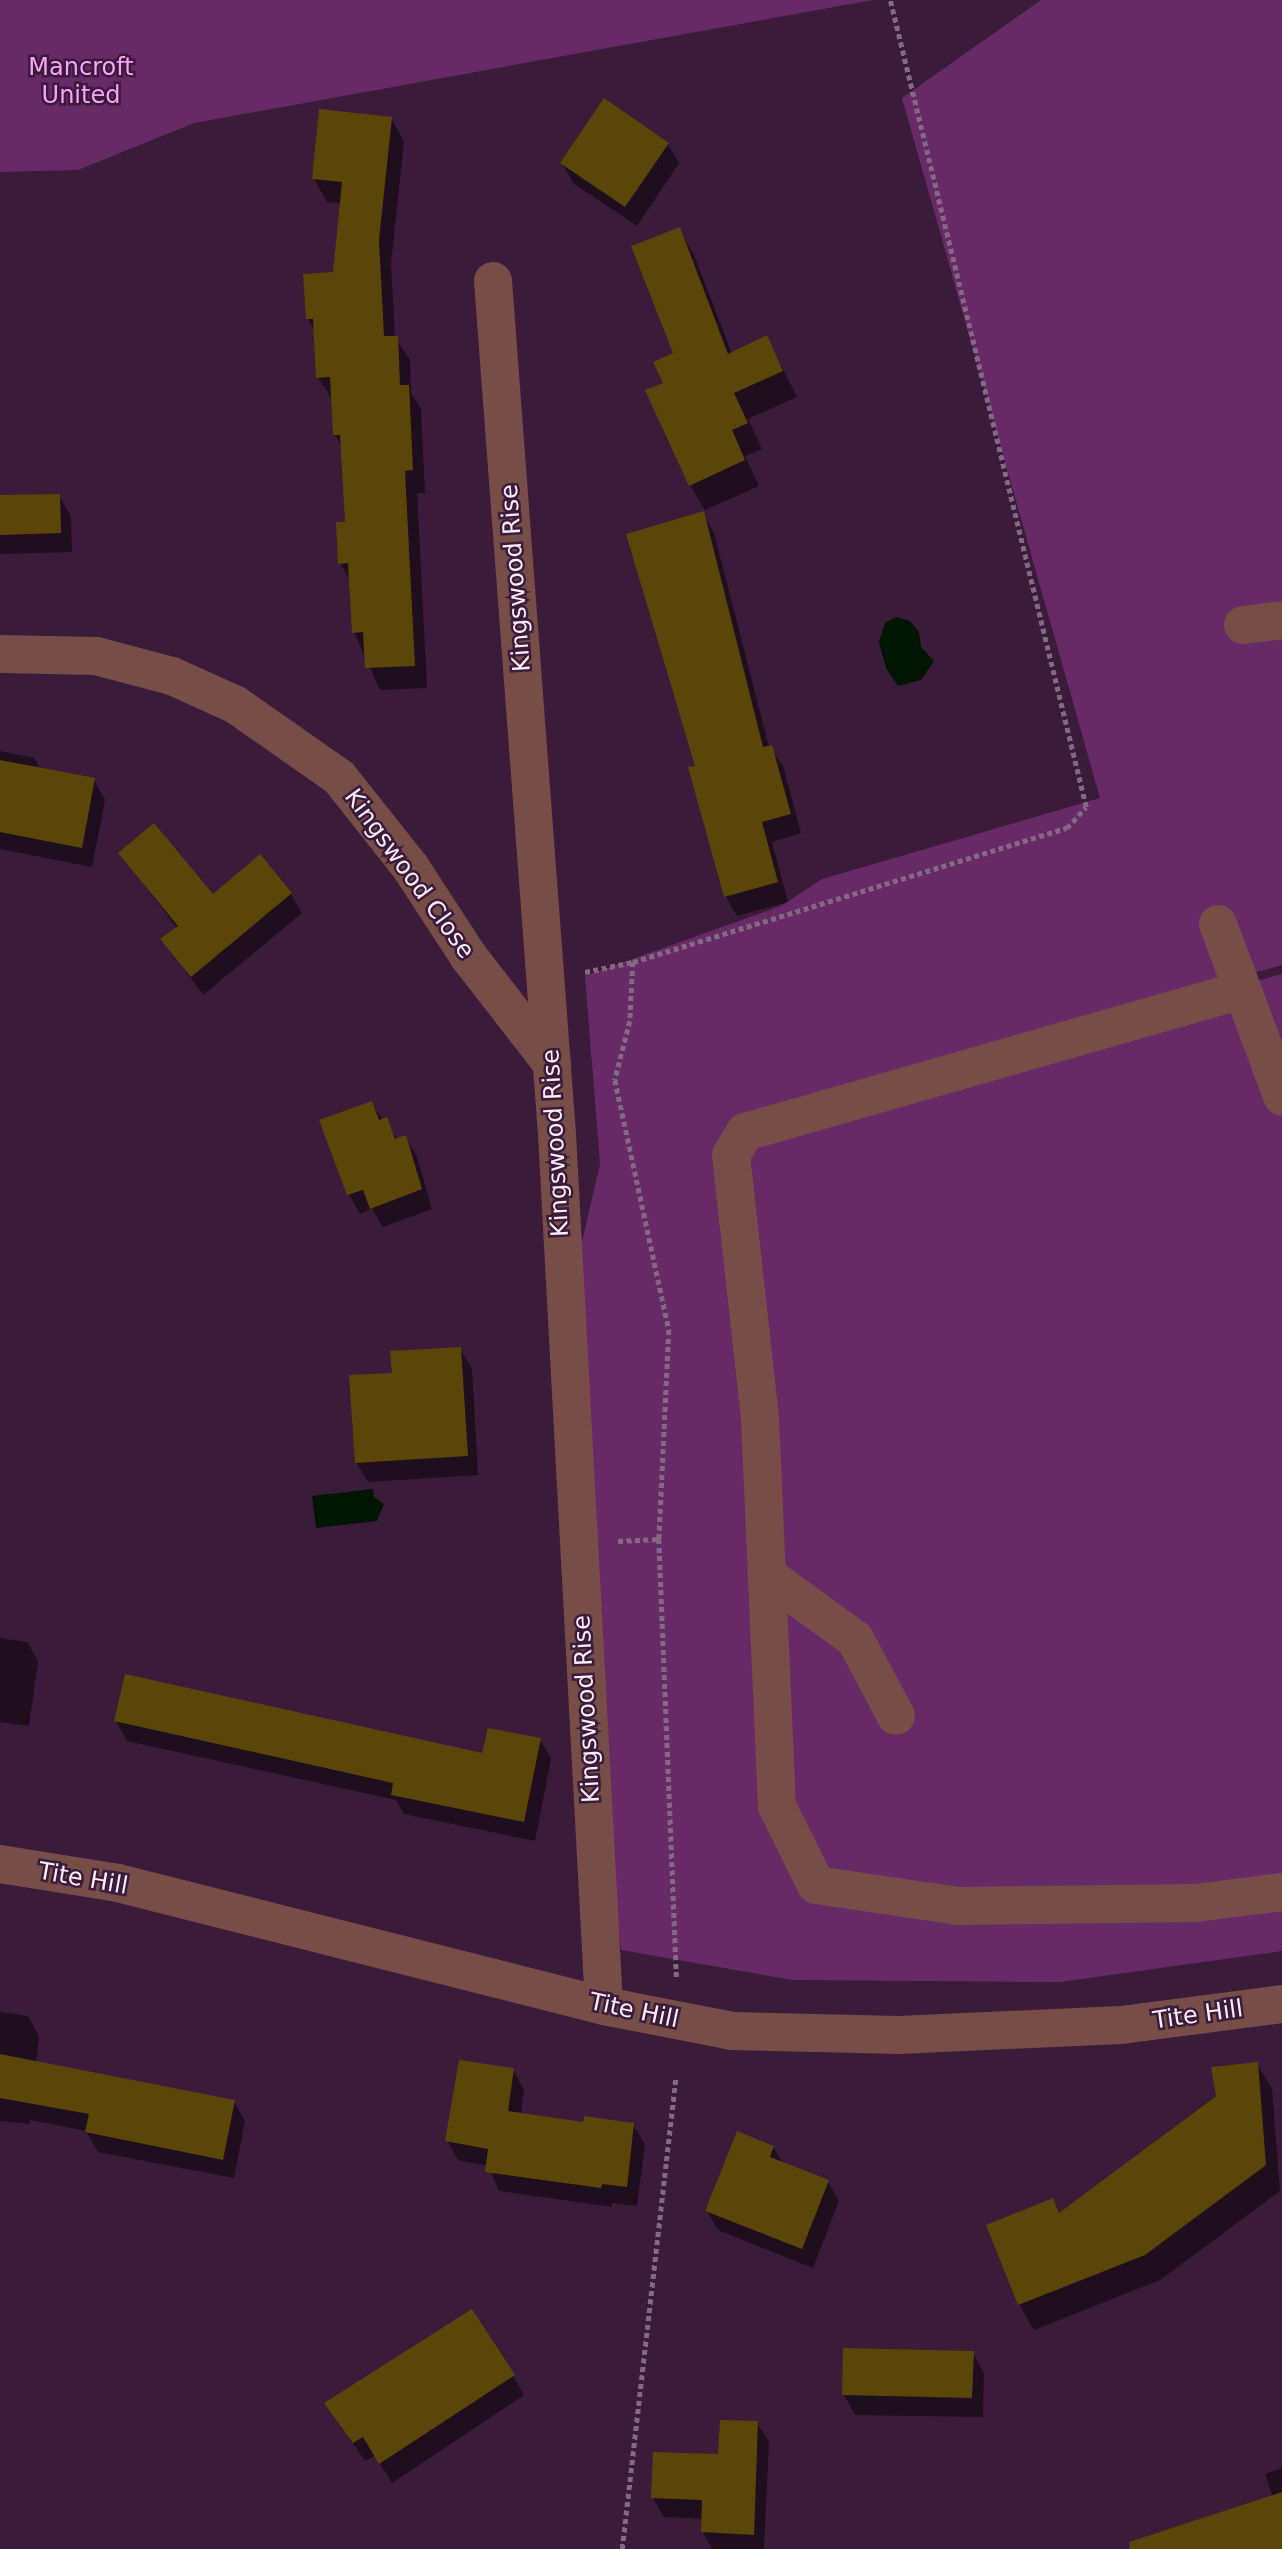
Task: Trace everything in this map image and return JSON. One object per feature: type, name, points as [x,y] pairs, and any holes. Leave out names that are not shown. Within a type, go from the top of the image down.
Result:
[{"type":"street","name":"Kingswood Rise","points":[[493,281],[552,1064],[604,2006]]},
{"type":"street","points":[[1243,625],[1282,620]]},
{"type":"street","name":"Kingswood Close","points":[[0,654],[96,656],[172,676],[236,705],[339,777],[411,868],[469,957],[552,1064]]},
{"type":"street","points":[[1217,924],[1282,1096]]},
{"type":"street","points":[[1242,989],[745,1132],[732,1156],[760,1418],[771,1578],[777,1806],[816,1885],[958,1906],[1195,1903],[1282,1892]]},
{"type":"street","points":[[771,1578],[855,1639],[896,1716]]},
{"type":"street","name":"Tite Hill","points":[[0,1864],[118,1883],[604,2006],[733,2031],[812,2036],[1121,2025],[1282,2004]]},
{"type":"path","points":[[678,1989],[659,1539],[669,1330],[615,1080],[630,1021],[633,962],[1067,828],[1086,807],[890,0]]},
{"type":"path","points":[[622,2549],[676,2078]]},
{"type":"green space","name":"Mancroft United","points":[[0,0],[873,0],[194,123],[78,170],[0,172]]},
{"type":"green space","points":[[1041,0],[1282,0],[1282,965],[709,1127],[1282,974],[1282,1951],[1060,1982],[792,1980],[621,1950],[552,1371],[600,1164],[585,976],[781,906],[822,879],[1100,798],[902,98]]},
{"type":"shaded area","points":[[896,617],[910,621],[919,632],[921,647],[934,661],[921,680],[898,686],[886,668],[879,642],[885,623]]},
{"type":"shaded area","points":[[373,1489],[374,1497],[384,1504],[377,1521],[316,1528],[312,1496]]},
{"type":"building","points":[[604,98],[669,143],[625,207],[560,163]]},
{"type":"building","points":[[319,109],[392,117],[379,240],[384,336],[398,336],[400,385],[409,385],[413,470],[405,471],[415,666],[365,668],[363,632],[352,633],[348,563],[338,564],[336,522],[345,522],[340,435],[333,435],[330,377],[316,378],[313,319],[306,319],[303,274],[333,272],[342,182],[312,179]]},
{"type":"building","points":[[680,227],[728,354],[767,335],[783,371],[734,393],[748,423],[732,430],[745,460],[689,486],[645,390],[663,383],[653,362],[673,353],[631,246]]},
{"type":"building","points":[[60,494],[61,533],[0,535],[0,495]]},
{"type":"building","points":[[704,511],[763,747],[772,745],[791,814],[762,822],[778,882],[724,897],[688,767],[695,766],[626,534]]},
{"type":"building","points":[[0,760],[95,778],[82,848],[0,832]]},
{"type":"building","points":[[154,823],[213,894],[260,854],[292,893],[191,977],[160,939],[178,926],[118,853]]},
{"type":"building","points":[[372,1101],[379,1120],[387,1117],[395,1139],[406,1135],[422,1189],[370,1209],[363,1190],[347,1195],[319,1120]]},
{"type":"building","points":[[461,1347],[468,1456],[355,1463],[349,1375],[392,1373],[390,1351]]},
{"type":"building","points":[[125,1674],[482,1753],[488,1728],[541,1738],[524,1822],[391,1795],[393,1783],[114,1721]]},
{"type":"building","points":[[0,2054],[235,2100],[223,2160],[85,2132],[89,2114],[0,2098]]},
{"type":"building","points":[[459,2060],[514,2068],[508,2111],[583,2122],[584,2116],[634,2123],[627,2187],[602,2184],[601,2188],[485,2172],[488,2149],[445,2141]]},
{"type":"building","points":[[1258,2062],[1266,2165],[1145,2255],[1018,2305],[986,2225],[1053,2198],[1059,2213],[1216,2096],[1211,2067]]},
{"type":"building","points":[[737,2131],[774,2146],[770,2157],[829,2180],[802,2249],[705,2211]]},
{"type":"building","points":[[472,2309],[515,2375],[379,2464],[363,2437],[353,2443],[324,2403]]},
{"type":"building","points":[[843,2348],[974,2351],[972,2398],[842,2395]]},
{"type":"building","points":[[720,2420],[758,2421],[754,2535],[701,2532],[702,2500],[651,2498],[653,2452],[718,2454]]},
{"type":"building","points":[[1282,2492],[1282,2549],[1130,2549],[1129,2542]]}]
